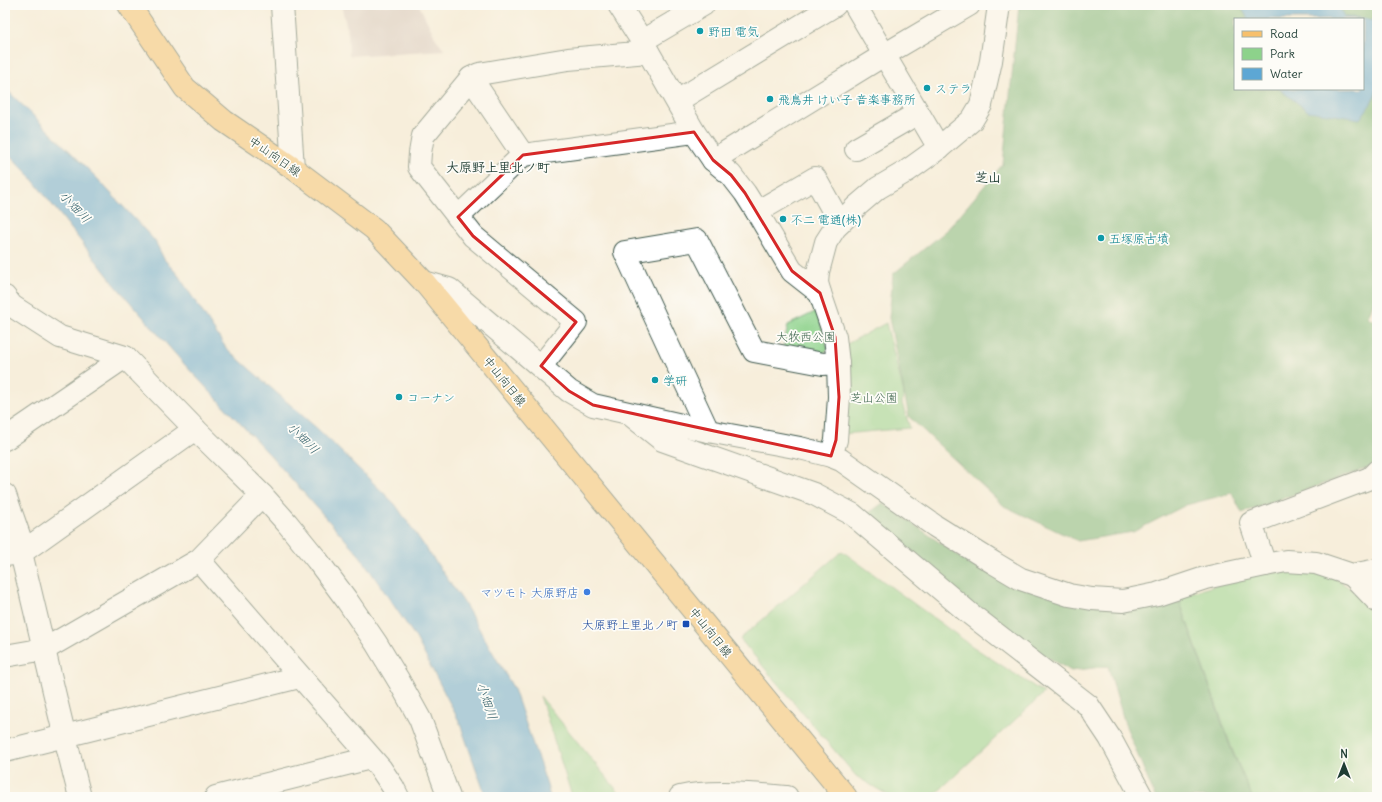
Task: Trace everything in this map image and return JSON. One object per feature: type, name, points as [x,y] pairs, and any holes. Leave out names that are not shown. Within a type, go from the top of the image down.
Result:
[{"type":"main road","name":"中山向日線","points":[[129,5],[185,88],[224,121],[293,168],[374,229],[424,282],[846,797]]},
{"type":"street","points":[[282,5],[293,168]]},
{"type":"street","points":[[619,5],[645,46],[694,132],[713,160],[731,175],[757,212],[792,271],[820,293]]},
{"type":"street","points":[[541,366],[576,322],[473,236],[419,167],[423,136],[471,78],[479,74],[645,46],[703,5]]},
{"type":"street","points":[[677,101],[836,5]]},
{"type":"street","points":[[855,5],[939,148]]},
{"type":"street","points":[[713,160],[884,55],[969,5]]},
{"type":"street","points":[[831,456],[836,440],[839,397],[838,363],[835,337],[820,293],[818,277],[826,242],[835,228],[878,188],[907,171],[939,148],[972,120],[981,105],[991,61],[999,5]]},
{"type":"street","points":[[471,78],[523,155]]},
{"type":"street","points":[[856,149],[918,113]]},
{"type":"street","points":[[458,217],[523,155],[694,132]]},
{"type":"street","points":[[757,212],[815,178],[840,223]]},
{"type":"street","points":[[708,431],[625,252],[697,240],[754,351],[823,364],[838,363]]},
{"type":"street","points":[[424,282],[449,289],[569,391],[593,405],[708,431],[800,448],[831,456],[841,460],[935,526],[994,564],[1021,579],[1069,595],[1092,599],[1123,601],[1158,594],[1205,578],[1286,561],[1316,564],[1352,574],[1377,570]]},
{"type":"street","points":[[5,298],[12,306],[60,337],[125,356],[195,430],[262,495],[287,523],[346,599],[384,656],[420,719],[449,797]]},
{"type":"street","points":[[5,439],[125,356]]},
{"type":"street","points":[[628,413],[662,440],[814,494],[852,514],[969,613],[1088,705],[1110,738],[1142,797]]},
{"type":"street","points":[[13,554],[195,430]]},
{"type":"street","points":[[1265,565],[1251,523],[1370,478],[1377,472]]},
{"type":"street","points":[[5,656],[45,649],[199,560],[262,495]]},
{"type":"street","points":[[5,496],[20,538],[13,554],[45,649],[64,736],[80,797]]},
{"type":"street","points":[[199,560],[387,777],[398,797]]},
{"type":"street","points":[[1352,574],[1377,601]]},
{"type":"street","points":[[5,751],[299,677]]},
{"type":"street","points":[[216,797],[370,758]]},
{"type":"street","points":[[680,797],[690,795],[742,793],[787,797]]},
{"type":"highlighted area","points":[[694,132],[713,160],[731,175],[745,193],[792,271],[820,293],[835,337],[839,397],[836,440],[831,456],[593,405],[569,391],[541,366],[576,322],[473,236],[458,217],[523,155]]},
{"type":"shaded area","points":[[341,5],[419,5],[436,39],[445,50],[349,56],[348,33]]},
{"type":"green space","points":[[1019,5],[1240,5],[1247,18],[1234,18],[1234,90],[1280,90],[1308,111],[1372,102],[1377,90],[1377,302],[1374,301],[1368,317],[1377,323],[1377,463],[1373,466],[1242,513],[1232,493],[1186,505],[1133,532],[1078,541],[1004,506],[909,417],[889,318],[893,274],[946,231],[1003,164]]},
{"type":"green space","points":[[1331,5],[1377,5],[1377,22],[1364,18],[1344,17],[1340,8]]},
{"type":"green space","name":"大牧西公園","points":[[817,311],[828,349],[819,357],[783,349],[788,325]]},
{"type":"green space","name":"芝山公園","points":[[886,323],[904,393],[902,403],[910,428],[843,434],[843,346]]},
{"type":"green space","points":[[883,503],[962,558],[1011,585],[1165,600],[1180,603],[1231,749],[1252,797],[1155,797],[1125,724],[1108,666],[1071,671],[998,628],[866,515]]},
{"type":"green space","points":[[842,551],[972,646],[1044,693],[932,797],[891,797],[856,776],[740,639]]},
{"type":"green space","points":[[1306,571],[1333,577],[1351,589],[1377,610],[1377,795],[1346,797],[1252,797],[1232,749],[1178,596],[1260,573]]},
{"type":"green space","points":[[540,696],[620,794],[609,797],[574,797],[571,793]]},
{"type":"water","points":[[1240,5],[1331,5],[1340,8],[1344,17],[1363,18],[1247,18]]},
{"type":"water","points":[[1364,18],[1377,22],[1377,90],[1372,102],[1360,119],[1308,111],[1280,90],[1364,90]]},
{"type":"water","name":"小畑川","points":[[5,88],[94,175],[155,241],[164,259],[178,275],[226,348],[320,431],[395,504],[463,601],[514,689],[550,797],[486,797],[459,721],[416,638],[360,556],[269,454],[184,364],[116,286],[28,174],[5,150]]},
{"type":"place","name":"野田 電気","points":[[700,31]]},
{"type":"place","name":"ステラ","points":[[927,88]]},
{"type":"place","name":"飛鳥井 けい子 音楽事務所","points":[[770,99]]},
{"type":"place","name":"不二 電通(株)","points":[[783,219]]},
{"type":"place","name":"五塚原古墳","points":[[1101,238]]},
{"type":"place","name":"学研","points":[[655,380]]},
{"type":"place","name":"コーナン","points":[[399,397]]},
{"type":"place","name":"マツモト 大原野店","points":[[587,592]]},
{"type":"place","name":"大原野上里北ノ町","points":[[686,624]]},
{"type":"district","name":"大原野上里北ノ町","points":[[498,167]]},
{"type":"district","name":"芝山","points":[[988,177]]}]
